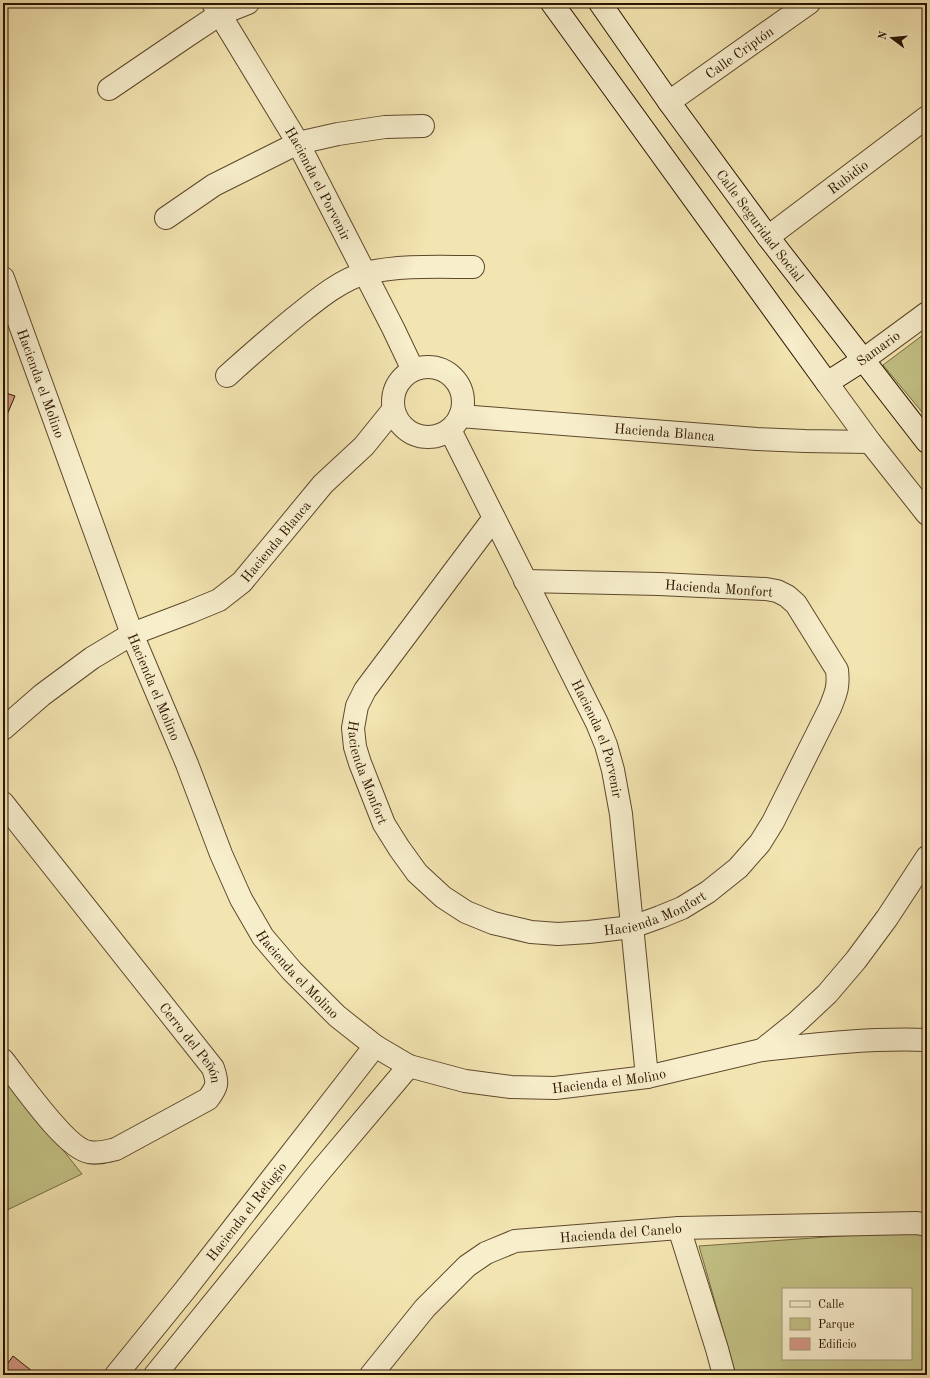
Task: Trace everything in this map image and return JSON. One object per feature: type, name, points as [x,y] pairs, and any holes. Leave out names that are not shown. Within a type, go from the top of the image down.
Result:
[{"type":"street","points":[[109,89],[186,36],[216,9],[248,3]]},
{"type":"street","points":[[552,3],[870,442],[927,514]]},
{"type":"street","name":"Calle Seguridad Social","points":[[600,3],[669,102],[768,237],[927,442]]},
{"type":"street","name":"Calle Criptón","points":[[669,102],[803,5]]},
{"type":"street","name":"Hacienda el Porvenir","points":[[216,9],[298,143],[413,370]]},
{"type":"street","name":"Rubidio","points":[[768,237],[927,117]]},
{"type":"street","points":[[166,218],[214,185],[298,143],[338,134],[385,127],[423,126]]},
{"type":"street","points":[[227,376],[312,303],[339,285],[365,273],[402,268],[473,267]]},
{"type":"street","name":"Hacienda el Molino","points":[[3,278],[132,634],[187,764],[221,854],[241,898],[260,930],[292,971],[338,1016],[375,1046],[409,1066],[465,1080],[511,1087],[555,1088],[647,1077],[762,1050],[797,1022],[827,994],[856,960],[887,918],[927,857]]},
{"type":"street","name":"Samario","points":[[827,383],[863,360],[927,313]]},
{"type":"street","points":[[433,366],[444,370],[453,377],[460,386],[463,398],[455,423],[439,436],[428,438],[416,436],[405,430],[397,421],[393,410],[392,398],[395,387],[401,378],[413,370],[421,367],[433,366]]},
{"type":"street","name":"Hacienda Blanca","points":[[3,729],[42,695],[92,658],[132,634],[220,600],[242,582],[323,484],[364,446],[393,410]]},
{"type":"street","name":"Hacienda el Porvenir","points":[[455,423],[494,518],[597,722],[606,745],[613,770],[621,814],[647,1077]]},
{"type":"street","name":"Hacienda Blanca","points":[[455,423],[757,439],[870,442]]},
{"type":"street","name":"Hacienda Monfort","points":[[494,518],[366,690],[357,706],[353,728],[355,747],[384,824],[417,873],[443,897],[466,912],[493,923],[531,932],[558,934],[589,932],[632,927],[682,908],[708,892],[738,868],[760,843],[773,822],[830,708],[839,683],[837,670],[796,604],[777,591],[659,584],[525,581]]},
{"type":"street","name":"Cerro del Peñón","points":[[3,803],[213,1068],[218,1080],[215,1091],[208,1098],[195,1106],[116,1149],[101,1153],[88,1152],[75,1146],[60,1133],[3,1060]]},
{"type":"street","points":[[762,1050],[846,1041],[900,1039],[927,1040]]},
{"type":"street","name":"Hacienda el Refugio","points":[[116,1375],[375,1046]]},
{"type":"street","points":[[155,1375],[317,1175],[409,1066]]},
{"type":"street","name":"Hacienda del Canelo","points":[[371,1375],[434,1298],[467,1266],[486,1253],[515,1241],[679,1228],[916,1223],[927,1225]]},
{"type":"street","points":[[679,1228],[724,1375]]},
{"type":"green space","points":[[927,332],[927,418],[883,365]]},
{"type":"green space","points":[[3,1074],[82,1174],[3,1212]]},
{"type":"green space","points":[[927,1230],[927,1375],[736,1375],[699,1246]]},
{"type":"building","points":[[3,392],[15,396],[3,424]]},
{"type":"building","points":[[13,1356],[37,1375],[3,1375],[3,1370]]}]
